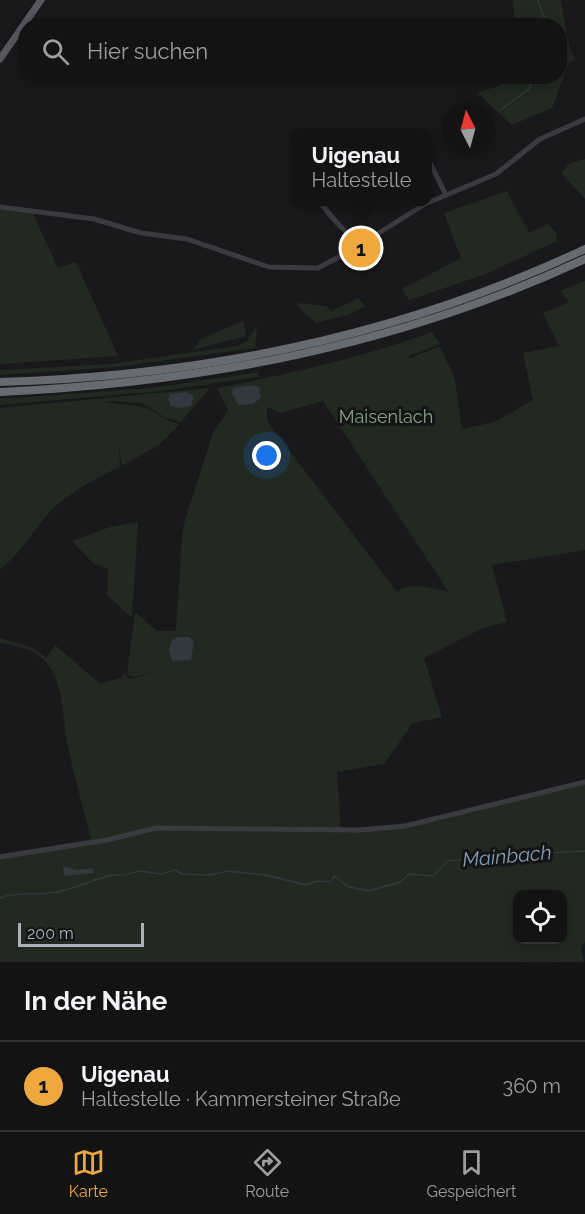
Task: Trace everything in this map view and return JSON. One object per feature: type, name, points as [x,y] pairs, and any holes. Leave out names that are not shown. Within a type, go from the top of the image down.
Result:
[{"type":"highway","points":[[0,382],[170,370],[315,343],[457,302],[585,249]]},
{"type":"highway","points":[[0,392],[69,389],[170,379],[303,355],[438,318],[512,291],[585,259]]},
{"type":"main road","points":[[28,18],[41,0]]},
{"type":"main road","points":[[1,54],[18,31]]},
{"type":"street","points":[[432,200],[496,174],[529,146],[585,119]]},
{"type":"street","points":[[432,166],[446,193]]},
{"type":"street","points":[[324,206],[335,222],[352,237],[364,242]]},
{"type":"street","points":[[0,207],[94,219],[141,233],[187,239],[277,268],[326,265],[421,206]]},
{"type":"street","points":[[0,857],[107,840],[156,828],[359,830],[405,826],[585,782]]},
{"type":"green space","points":[[513,0],[561,0],[564,18],[514,18]]},
{"type":"green space","points":[[567,34],[569,46],[575,59],[569,63],[567,68]]},
{"type":"green space","points":[[500,84],[561,84],[552,108],[512,125],[495,109],[495,102],[487,102],[477,93]]},
{"type":"green space","points":[[585,159],[585,199],[561,173],[570,163]]},
{"type":"green space","points":[[507,191],[529,233],[548,224],[556,232],[557,241],[486,274],[409,300],[402,289],[461,258],[444,213]]},
{"type":"green space","points":[[0,209],[33,214],[58,268],[76,262],[118,356],[0,364]]},
{"type":"green space","name":"Maisenlach","points":[[585,281],[585,550],[492,565],[507,622],[483,628],[424,658],[442,717],[413,723],[384,764],[337,772],[341,830],[403,826],[433,821],[495,807],[585,782],[585,942],[581,948],[584,962],[0,962],[0,854],[91,839],[69,753],[59,690],[52,671],[36,654],[25,648],[0,643],[0,638],[33,648],[46,658],[55,645],[100,684],[121,678],[125,671],[126,676],[130,679],[155,672],[133,677],[127,674],[135,612],[157,631],[176,631],[185,520],[213,433],[228,410],[217,388],[326,364],[432,332],[440,344],[409,356],[410,358],[440,346],[455,379],[462,429],[495,422],[533,400],[523,353],[559,346],[543,313],[569,302],[560,291]],"holes":[[[323,401],[448,591],[415,586],[397,592],[267,421],[267,407],[281,413]]]},
{"type":"green space","points":[[358,298],[366,306],[348,315],[316,323],[297,306],[299,303],[326,306],[332,311]]},
{"type":"green space","points":[[243,321],[246,336],[193,350],[201,339]]},
{"type":"green space","points":[[257,326],[255,348],[117,367],[0,375],[0,370],[110,364],[237,346],[247,341]]},
{"type":"green space","points":[[259,372],[258,377],[162,391],[0,405],[0,399],[150,388]]},
{"type":"green space","points":[[210,388],[181,422],[166,418],[142,403],[104,401],[146,408],[170,421],[180,424],[159,445],[122,466],[119,445],[120,467],[82,487],[56,506],[14,556],[0,569],[0,408]]},
{"type":"green space","points":[[138,522],[132,618],[107,595],[108,569],[94,564],[72,541],[110,527]]},
{"type":"shaded area","points":[[254,385],[259,387],[261,398],[253,404],[238,405],[232,393],[233,388]]},
{"type":"shaded area","points":[[186,392],[194,396],[191,406],[178,408],[171,406],[168,399],[170,394]]},
{"type":"shaded area","points":[[178,637],[189,637],[194,641],[191,660],[172,661],[169,650],[172,640]]},
{"type":"shaded area","points":[[63,866],[77,870],[92,868],[94,873],[64,876]]},
{"type":"waterway","points":[[538,0],[544,18]]},
{"type":"waterway","points":[[500,110],[528,90],[531,84]]},
{"type":"waterway","name":"Mainbach","points":[[124,875],[139,871],[162,874],[175,870],[182,874],[210,875],[228,871],[266,875],[306,885],[317,881],[331,882],[334,876],[349,887],[369,891],[400,882],[409,874],[433,876],[448,861],[493,857],[498,853],[515,855],[585,851]]},
{"type":"waterway","name":"Mainbach","points":[[0,898],[57,892],[107,876],[121,875]]},
{"type":"place","name":"Uigenau","points":[[361,248]]}]
